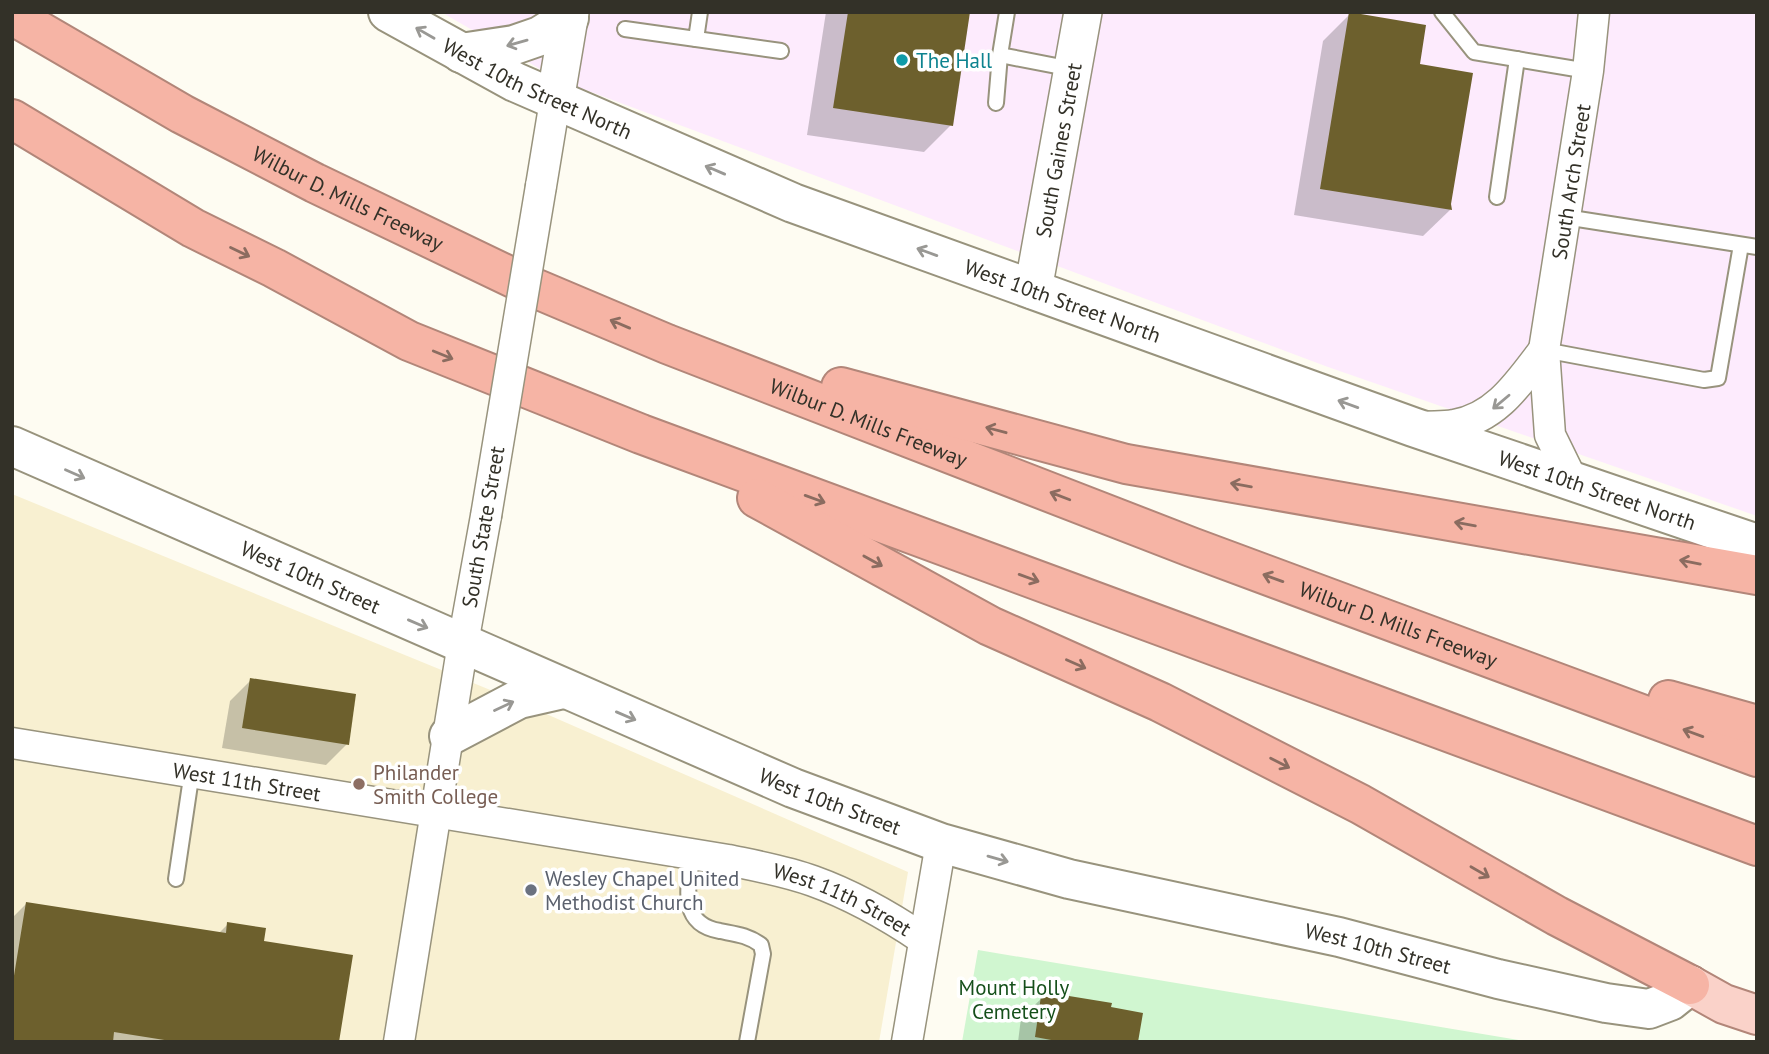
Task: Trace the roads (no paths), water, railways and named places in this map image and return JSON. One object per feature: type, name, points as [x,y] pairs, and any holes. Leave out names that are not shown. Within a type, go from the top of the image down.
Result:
[{"type":"highway","points":[[44,12],[182,114]]},
{"type":"highway","name":"Wilbur D. Mills Freeway","points":[[12,15],[182,114],[315,183],[531,287],[667,344],[1191,547],[1757,757]]},
{"type":"highway","points":[[12,119],[193,228]]},
{"type":"highway","points":[[12,139],[274,268],[409,341],[641,434],[1757,846]]},
{"type":"highway","points":[[667,344],[850,389],[1126,464],[1757,575]]},
{"type":"highway","points":[[641,434],[990,626],[1160,702],[1360,804],[1557,916],[1690,985]]},
{"type":"highway","points":[[1385,620],[1757,725]]},
{"type":"highway","points":[[1638,803],[1757,870]]},
{"type":"main road","name":"West 10th Street North","points":[[388,12],[555,101],[793,203],[1413,427],[1757,544]]},
{"type":"main road","points":[[461,53],[514,45],[540,36],[569,15]]},
{"type":"main road","name":"West 10th Street","points":[[12,446],[793,788],[941,843],[1069,879],[1339,937],[1498,979],[1606,1003],[1650,1009],[1670,1001],[1690,985]]},
{"type":"main road","points":[[449,736],[519,699],[564,690]]},
{"type":"main road","points":[[1690,985],[1724,1004],[1757,1014]]},
{"type":"street","name":"South Gaines Street","points":[[1034,290],[1083,12]]},
{"type":"street","name":"South Arch Street","points":[[1573,482],[1550,435],[1544,349],[1588,71],[1594,12]]},
{"type":"street","name":"South State Street","points":[[399,1042],[569,15]]},
{"type":"street","name":"South Arch Street","points":[[1413,427],[1454,425],[1491,410],[1511,393],[1544,349]]},
{"type":"street","name":"West 11th Street","points":[[12,743],[693,855],[781,872],[811,880],[896,921],[923,939]]},
{"type":"street","points":[[907,1042],[941,843]]},
{"type":"lane","points":[[696,39],[700,12]]},
{"type":"lane","points":[[996,103],[1007,12]]},
{"type":"lane","points":[[1442,12],[1474,52],[1588,71]]},
{"type":"lane","points":[[625,29],[781,51]]},
{"type":"lane","points":[[1000,55],[1073,69]]},
{"type":"lane","points":[[1497,197],[1517,59]]},
{"type":"lane","points":[[1565,217],[1757,247]]},
{"type":"lane","points":[[1544,349],[1704,380],[1718,377],[1741,244]]},
{"type":"lane","points":[[176,879],[192,771]]},
{"type":"lane","points":[[693,855],[688,887],[690,910],[696,921],[710,930],[750,937],[761,945],[762,954],[747,1042]]},
{"type":"place","name":"The Hall","points":[[902,60]]},
{"type":"place","name":"Philander Smith College","points":[[359,784]]},
{"type":"place","name":"Wesley Chapel United Methodist Church","points":[[531,890]]},
{"type":"park label","name":"Mount Holly Cemetery","points":[[1014,999]]}]
